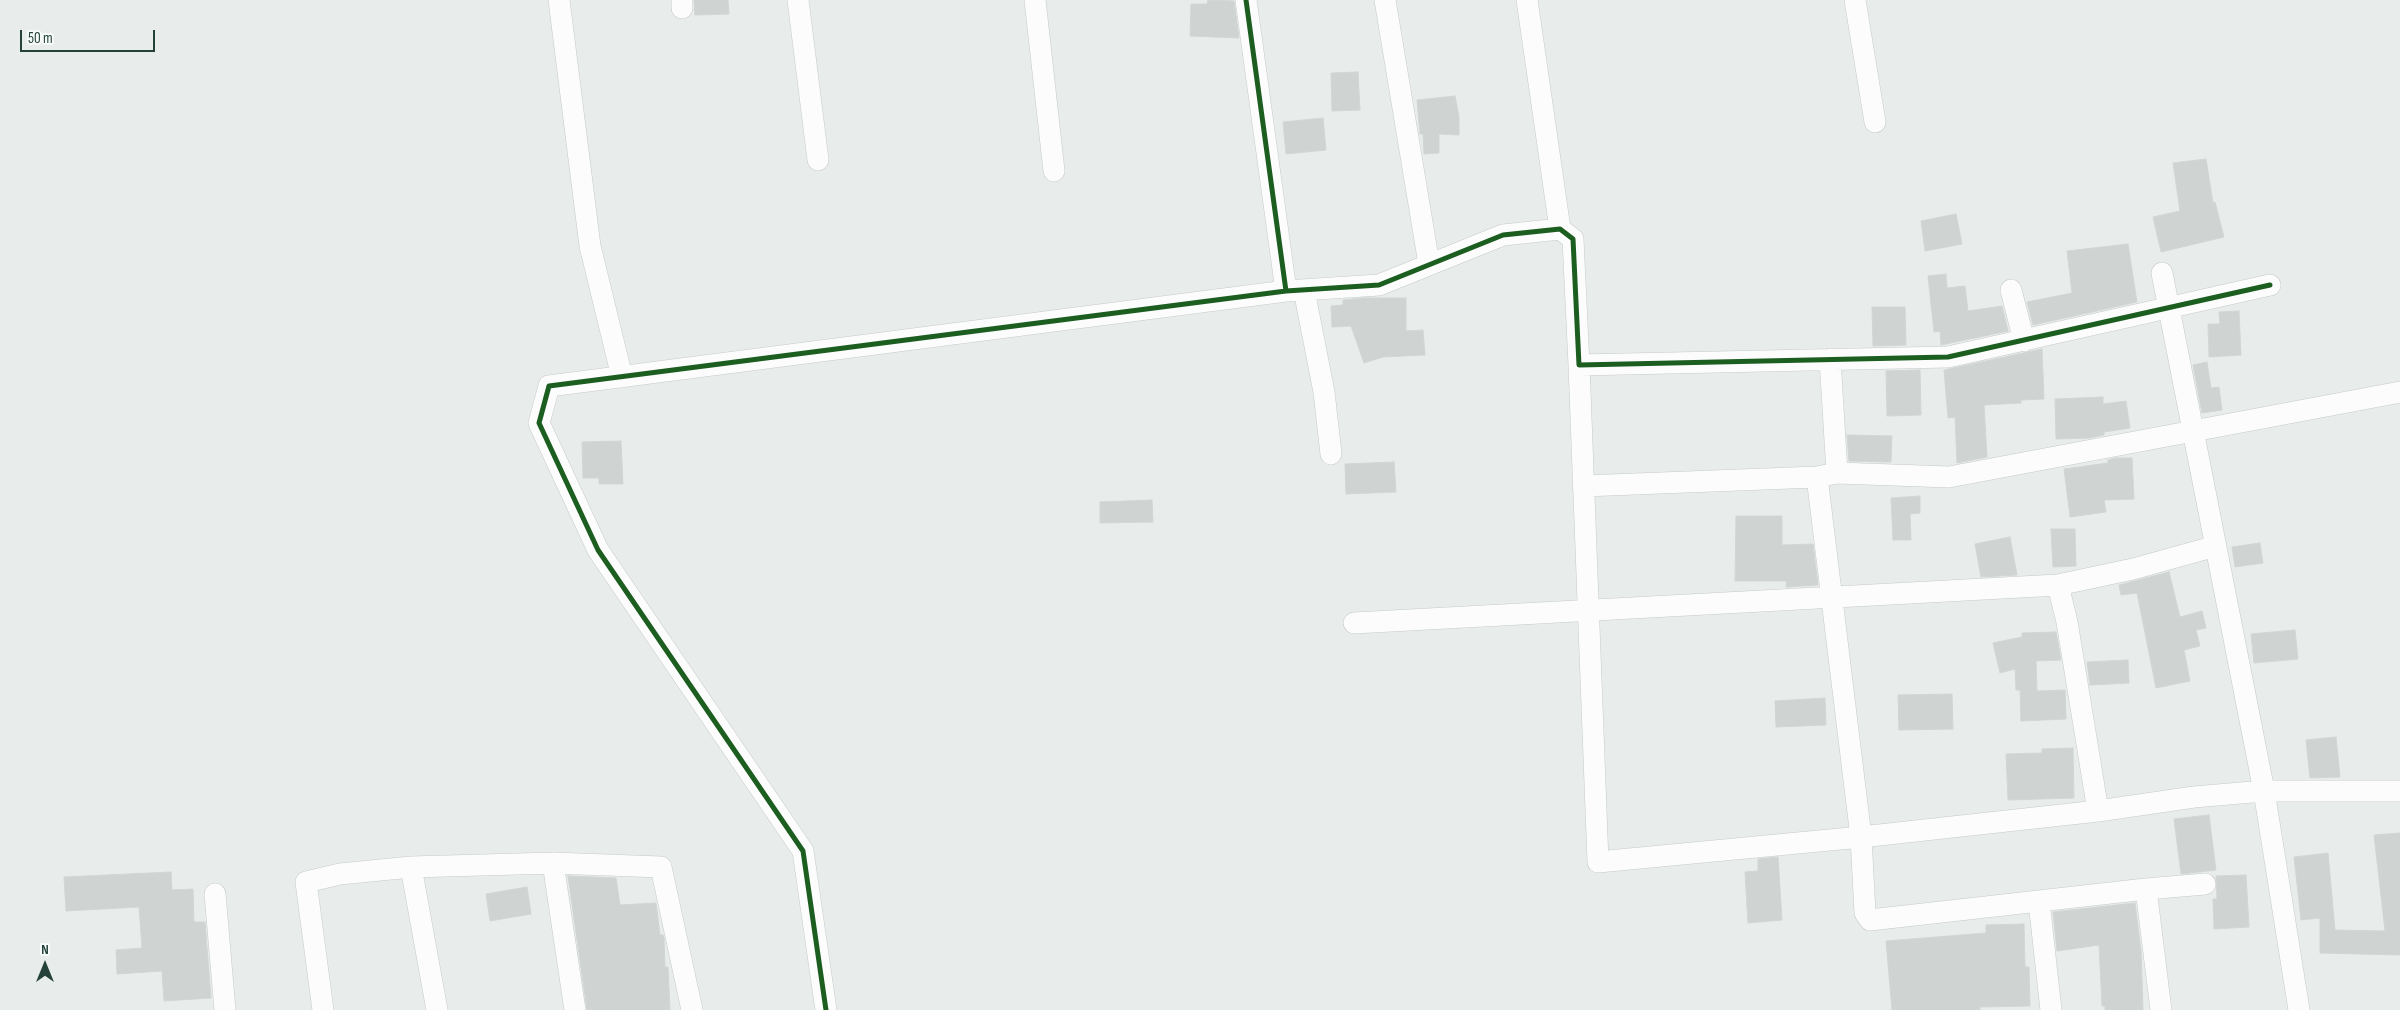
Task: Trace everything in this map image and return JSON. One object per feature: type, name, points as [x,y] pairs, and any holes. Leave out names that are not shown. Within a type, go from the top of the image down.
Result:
[{"type":"street","points":[[559,0],[590,246],[622,377]]},
{"type":"street","points":[[798,0],[818,160]]},
{"type":"street","points":[[1035,0],[1054,171]]},
{"type":"street","points":[[1246,0],[1295,290],[1324,392],[1331,454]]},
{"type":"street","points":[[1385,0],[1429,264]]},
{"type":"street","points":[[1527,0],[1560,230]]},
{"type":"street","points":[[1854,0],[1875,122]]},
{"type":"street","points":[[826,1010],[803,850],[598,550],[539,423],[548,386],[1295,290],[1379,285],[1503,235],[1560,230],[1573,239],[1598,862],[1861,837],[2098,811],[2194,797],[2264,791],[2400,791]]},
{"type":"street","points":[[2162,273],[2264,791],[2299,1010]]},
{"type":"street","points":[[1579,365],[1948,357],[2024,341],[2168,306],[2270,285]]},
{"type":"street","points":[[2011,290],[2024,341]]},
{"type":"street","points":[[1830,359],[1827,475],[1832,596],[1861,837],[1865,913],[1870,920],[2205,884]]},
{"type":"street","points":[[1582,486],[1827,475],[1948,477],[2400,392]]},
{"type":"street","points":[[1354,623],[2058,585],[2132,569],[2216,546]]},
{"type":"street","points":[[2058,585],[2070,640],[2098,811]]},
{"type":"street","points":[[553,863],[575,1010]]},
{"type":"street","points":[[323,1010],[306,882],[340,874],[411,867],[553,863],[661,867],[692,1010]]},
{"type":"street","points":[[411,867],[437,1010]]},
{"type":"street","points":[[2146,889],[2161,1010]]},
{"type":"street","points":[[215,894],[225,1010]]},
{"type":"street","points":[[2039,902],[2051,1010]]},
{"type":"building","points":[[694,0],[728,0],[729,14],[695,15]]},
{"type":"building","points":[[1208,0],[1234,1],[1239,38],[1190,36],[1191,4],[1207,4]]},
{"type":"building","points":[[1358,72],[1360,110],[1332,111],[1331,73]]},
{"type":"building","points":[[1455,96],[1459,117],[1459,135],[1439,134],[1439,153],[1424,154],[1423,134],[1420,134],[1417,100]]},
{"type":"building","points":[[1323,118],[1326,150],[1286,154],[1283,122]]},
{"type":"building","points":[[2206,159],[2213,203],[2215,202],[2224,237],[2161,252],[2153,217],[2180,211],[2173,163]]},
{"type":"building","points":[[1956,214],[1962,244],[1925,251],[1921,221]]},
{"type":"building","points":[[2128,244],[2137,302],[2033,325],[2027,302],[2072,293],[2067,251]]},
{"type":"building","points":[[1946,274],[1947,288],[1965,286],[1968,311],[2002,306],[2008,331],[1941,345],[1940,331],[1934,332],[1928,276]]},
{"type":"building","points":[[1406,298],[1406,331],[1423,330],[1425,355],[1383,357],[1364,363],[1351,326],[1332,327],[1331,306],[1343,305],[1343,300]]},
{"type":"building","points":[[1872,307],[1905,307],[1906,345],[1873,346]]},
{"type":"building","points":[[2239,311],[2241,355],[2209,357],[2208,324],[2220,324],[2219,312]]},
{"type":"building","points":[[2042,349],[2044,399],[2021,400],[2021,403],[1984,405],[1987,457],[1957,463],[1955,417],[1948,418],[1944,370]]},
{"type":"building","points":[[2207,362],[2211,388],[2219,387],[2222,410],[2202,413],[2193,365]]},
{"type":"building","points":[[1920,370],[1921,415],[1887,416],[1886,371]]},
{"type":"building","points":[[2103,397],[2103,404],[2126,401],[2130,428],[2104,432],[2104,435],[2089,438],[2056,439],[2055,399]]},
{"type":"building","points":[[1847,435],[1892,436],[1891,462],[1849,461]]},
{"type":"building","points":[[621,441],[623,484],[599,484],[599,478],[583,478],[582,442]]},
{"type":"building","points":[[2132,458],[2134,499],[2104,500],[2106,512],[2070,517],[2064,469],[2108,463],[2108,460]]},
{"type":"building","points":[[1394,462],[1396,492],[1346,494],[1345,464]]},
{"type":"building","points":[[1920,496],[1920,513],[1910,514],[1911,540],[1893,540],[1891,498]]},
{"type":"building","points":[[1152,500],[1153,522],[1100,523],[1100,502]]},
{"type":"building","points":[[1736,516],[1782,516],[1782,545],[1813,544],[1818,585],[1786,587],[1787,581],[1735,581]]},
{"type":"building","points":[[2051,529],[2075,529],[2076,566],[2053,567]]},
{"type":"building","points":[[2010,537],[2017,575],[1981,577],[1975,544]]},
{"type":"building","points":[[2260,543],[2263,563],[2235,567],[2232,547]]},
{"type":"building","points":[[2169,572],[2180,617],[2202,611],[2206,628],[2196,630],[2200,646],[2184,650],[2190,681],[2156,688],[2137,593],[2121,595],[2119,585]]},
{"type":"building","points":[[2295,630],[2298,659],[2254,663],[2251,634]]},
{"type":"building","points":[[2056,632],[2061,660],[2036,661],[2037,691],[2065,690],[2066,719],[2021,721],[2020,690],[2016,690],[2015,669],[2000,673],[1993,643],[2022,637],[2022,633]]},
{"type":"building","points":[[2128,660],[2129,683],[2090,685],[2087,662]]},
{"type":"building","points":[[1952,694],[1953,729],[1899,730],[1898,695]]},
{"type":"building","points":[[1825,698],[1826,725],[1776,727],[1775,701]]},
{"type":"building","points":[[2336,737],[2340,777],[2310,778],[2306,740]]},
{"type":"building","points":[[2073,748],[2074,798],[2008,800],[2006,754],[2042,753],[2042,749]]},
{"type":"building","points":[[2209,815],[2216,870],[2181,874],[2174,819]]},
{"type":"building","points":[[2400,833],[2400,955],[2320,953],[2320,918],[2301,920],[2294,857],[2328,853],[2335,930],[2385,931],[2374,835]]},
{"type":"building","points":[[1778,857],[1782,920],[1748,923],[1745,872],[1758,871],[1758,859]]},
{"type":"building","points":[[171,872],[172,890],[193,889],[194,922],[205,922],[211,998],[164,1001],[162,971],[117,974],[116,950],[142,948],[139,907],[66,911],[64,877]]},
{"type":"building","points":[[2246,875],[2249,927],[2214,929],[2213,899],[2217,899],[2216,876]]},
{"type":"building","points":[[568,876],[616,878],[620,905],[656,903],[660,935],[663,935],[664,938],[665,967],[668,967],[670,1010],[587,1010]]},
{"type":"building","points":[[527,887],[531,914],[490,921],[486,894]]},
{"type":"building","points":[[2135,903],[2141,951],[2143,1010],[2105,1010],[2105,1006],[2102,1006],[2099,945],[2057,951],[2053,912]]},
{"type":"building","points":[[2024,924],[2025,967],[2029,967],[2030,1006],[1980,1007],[1980,1010],[1892,1010],[1886,941],[1986,933],[1986,925]]},
{"type":"cycle path","points":[[1246,0],[1286,291],[1379,285],[1503,235],[1560,229],[1573,239],[1579,365],[1948,357],[2270,285]]},
{"type":"cycle path","points":[[826,1010],[803,851],[598,550],[539,423],[549,386],[1286,291]]}]
